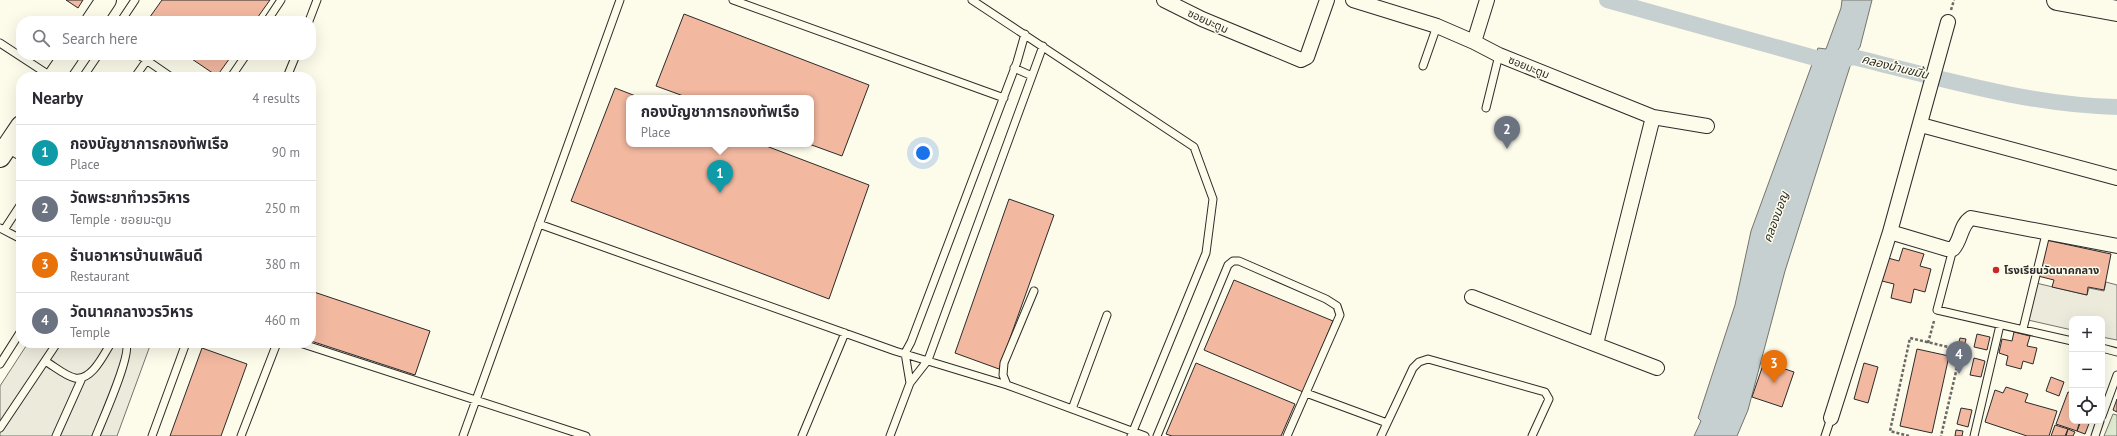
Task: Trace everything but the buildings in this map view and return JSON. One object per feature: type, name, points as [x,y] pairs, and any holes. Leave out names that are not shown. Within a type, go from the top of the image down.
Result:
[{"type":"street","points":[[95,16],[106,0]]},
{"type":"street","name":"ซอยมะตูม","points":[[1164,0],[1202,19],[1301,60],[1307,57],[1328,0]]},
{"type":"street","name":"ซอยมะตูม","points":[[1353,0],[1437,26],[1499,55],[1653,117],[1707,126]]},
{"type":"street","points":[[1474,42],[1487,0]]},
{"type":"street","points":[[2060,0],[2117,11]]},
{"type":"street","points":[[1831,418],[1890,232],[1936,73],[1948,22]]},
{"type":"street","points":[[57,72],[65,60]]},
{"type":"street","points":[[1596,344],[1653,117]]},
{"type":"street","points":[[1920,125],[2117,178]]},
{"type":"street","points":[[7,151],[16,135]]},
{"type":"street","points":[[1890,232],[1947,249],[1953,249],[1958,244],[1965,222],[1971,218],[2046,234],[2117,246]]},
{"type":"street","points":[[1472,297],[1657,368]]},
{"type":"lane","points":[[124,16],[135,0]]},
{"type":"lane","points":[[270,16],[281,0]]},
{"type":"lane","points":[[311,16],[317,0]]},
{"type":"lane","points":[[463,436],[475,399],[620,0]]},
{"type":"lane","points":[[734,0],[1004,98]]},
{"type":"lane","points":[[972,0],[1194,148],[1213,199],[1206,253],[1132,434]]},
{"type":"lane","points":[[1423,66],[1437,26]]},
{"type":"lane","points":[[910,383],[905,353],[914,335],[1004,98],[1025,34]]},
{"type":"lane","points":[[0,43],[16,53]]},
{"type":"lane","points":[[890,436],[910,383],[928,360],[1043,46]]},
{"type":"lane","points":[[1486,108],[1499,55]]},
{"type":"lane","points":[[26,60],[45,72]]},
{"type":"lane","points":[[86,72],[95,60]]},
{"type":"lane","points":[[139,72],[147,60],[164,72]]},
{"type":"lane","points":[[234,72],[243,60]]},
{"type":"lane","points":[[289,72],[294,60]]},
{"type":"lane","points":[[1014,68],[1032,76]]},
{"type":"lane","points":[[16,211],[2,229],[16,237]]},
{"type":"lane","points":[[539,224],[895,351],[1007,385],[1072,409],[1132,434],[1145,436]]},
{"type":"lane","points":[[2022,329],[2046,234]]},
{"type":"lane","points":[[1953,249],[1937,310],[2069,340]]},
{"type":"lane","points":[[1157,436],[1228,265],[1234,261],[1239,261],[1326,299],[1337,306],[1340,315],[1287,436]]},
{"type":"lane","points":[[1007,385],[1003,375],[1004,364],[1034,291]]},
{"type":"lane","points":[[1072,409],[1107,315]]},
{"type":"lane","points":[[1974,436],[2000,325]]},
{"type":"lane","points":[[802,436],[844,333]]},
{"type":"lane","points":[[0,364],[16,339]]},
{"type":"lane","points":[[0,428],[54,348]]},
{"type":"lane","points":[[56,436],[82,378],[94,369],[108,348]]},
{"type":"lane","points":[[96,436],[125,361],[128,348]]},
{"type":"lane","points":[[152,436],[184,348]]},
{"type":"lane","points":[[241,436],[275,348]]},
{"type":"lane","points":[[316,348],[586,436]]},
{"type":"lane","points":[[2105,349],[2117,352]]},
{"type":"lane","points":[[1381,436],[1413,368],[1419,362],[1428,359],[1545,392],[1549,399],[1532,436]]},
{"type":"lane","points":[[45,361],[74,378],[82,378]]},
{"type":"lane","points":[[2105,408],[2117,374]]},
{"type":"lane","points":[[1306,393],[1387,423]]},
{"type":"lane","points":[[1825,436],[1831,418]]},
{"type":"lane","points":[[2095,436],[2099,424]]},
{"type":"path","points":[[1928,342],[1937,310]]},
{"type":"path","points":[[1909,436],[1890,431],[1910,338],[1961,350],[1941,436]]},
{"type":"green space","points":[[2113,414],[2117,415],[2117,436],[2104,436]]},
{"type":"shaded area","points":[[2106,282],[2117,285],[2117,340],[2105,338],[2105,316],[2069,316],[2069,329],[2028,320],[2036,283],[2087,295],[2089,288],[2104,291]]},
{"type":"shaded area","points":[[25,348],[149,348],[117,436],[0,436],[0,386]]},
{"type":"water","name":"คลองมอญ","points":[[1842,0],[1872,0],[1860,47],[1853,57],[1785,271],[1748,410],[1737,436],[1694,436],[1701,421],[1698,418],[1735,305],[1751,231],[1818,48],[1826,49],[1841,8]]},
{"type":"waterway","name":"คลองบ้านขมิ้น","points":[[1607,0],[1833,63],[1853,57],[1951,82],[2017,96],[2083,105],[2117,107]]},
{"type":"place","name":"วัดพระยาทําวรวิหาร","points":[[1507,149]]},
{"type":"place","name":"กองบัญชาการกองทัพเรือ","points":[[720,193]]},
{"type":"place","name":"โรงเรียนวัดนาคกลาง","points":[[1996,270]]},
{"type":"place","name":"วัดนาคกลางวรวิหาร","points":[[1959,374]]},
{"type":"place","name":"ร้านอาหารบ้านเพลินดี","points":[[1774,383]]}]
